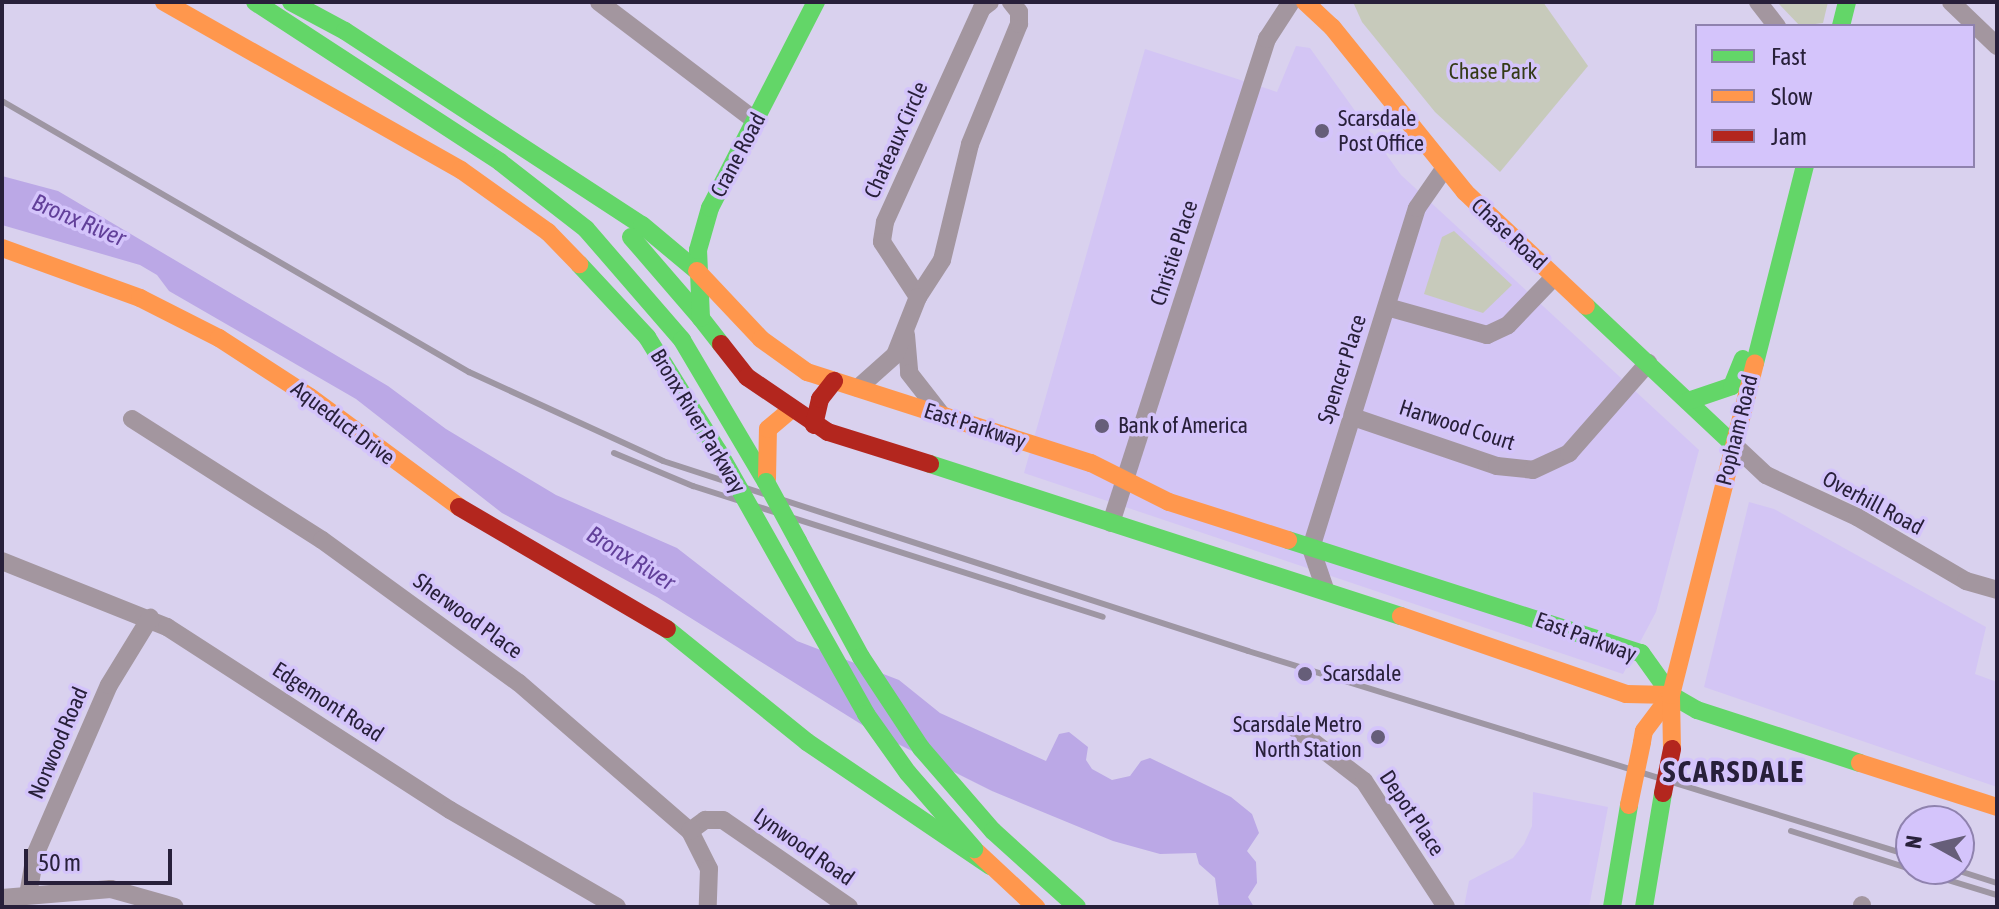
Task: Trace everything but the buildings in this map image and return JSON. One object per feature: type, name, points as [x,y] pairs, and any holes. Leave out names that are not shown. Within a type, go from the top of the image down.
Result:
[{"type":"main road","name":"Bronx River Parkway","points":[[164,2],[461,170],[548,232],[647,337],[718,451],[866,714],[915,783],[990,866],[1036,907]]},
{"type":"main road","name":"Bronx River Parkway","points":[[255,2],[292,30],[500,162],[586,229],[637,282],[682,340],[763,472],[887,698],[944,776],[993,831],[1077,907]]},
{"type":"main road","points":[[291,2],[570,181]]},
{"type":"main road","name":"Crane Road","points":[[701,318],[697,271],[710,208],[732,172],[816,2]]},
{"type":"main road","name":"Chase Road","points":[[1305,2],[1332,27],[1444,169],[1734,445]]},
{"type":"main road","points":[[1842,24],[1847,2]]},
{"type":"main road","points":[[184,13],[261,33],[292,30],[325,32],[371,52]]},
{"type":"main road","name":"Popham Road","points":[[1644,907],[1672,749],[1671,695],[1804,168]]},
{"type":"main road","points":[[720,296],[714,263],[732,172]]},
{"type":"main road","name":"East Parkway","points":[[570,181],[658,235],[774,350],[825,378],[1080,459],[1169,502],[1641,653],[1671,695]]},
{"type":"main road","name":"East Parkway","points":[[570,181],[657,262],[738,368],[814,425],[1111,523],[1325,589],[1514,658],[1626,694],[1671,695]]},
{"type":"main road","name":"Aqueduct Drive","points":[[2,248],[140,298],[219,338],[310,397],[438,495],[667,629],[807,742],[990,866]]},
{"type":"main road","points":[[1688,401],[1732,386],[1765,318]]},
{"type":"main road","points":[[763,472],[768,429],[825,378]]},
{"type":"main road","points":[[814,425],[825,378]]},
{"type":"main road","points":[[1280,576],[1289,541]]},
{"type":"main road","points":[[1514,658],[1531,641],[1538,620]]},
{"type":"main road","points":[[1671,695],[1705,713],[1997,807]]},
{"type":"main road","name":"Popham Road","points":[[1612,907],[1644,731],[1671,695]]},
{"type":"street","points":[[599,2],[757,122]]},
{"type":"street","name":"Chateaux Circle","points":[[918,297],[882,242],[885,222],[982,8],[990,2]]},
{"type":"street","points":[[858,388],[895,355],[918,297],[942,260],[970,144],[1019,24],[1019,12],[1011,2]]},
{"type":"street","name":"Christie Place","points":[[1111,523],[1267,39],[1291,2]]},
{"type":"street","points":[[1758,2],[1775,24]]},
{"type":"street","points":[[1951,2],[1974,24]]},
{"type":"street","points":[[1975,25],[1997,46]]},
{"type":"street","name":"Spencer Place","points":[[1311,548],[1417,208],[1444,169]]},
{"type":"street","points":[[1387,307],[1487,335],[1508,325],[1554,277]]},
{"type":"street","points":[[906,332],[909,373],[942,415]]},
{"type":"street","name":"Harwood Court","points":[[1353,417],[1497,466],[1533,470],[1569,453],[1648,363]]},
{"type":"street","name":"Sherwood Place","points":[[132,419],[322,540],[474,648],[690,831],[709,869],[708,907]]},
{"type":"street","name":"Overhill Road","points":[[1734,445],[1773,479],[1846,512],[1966,581],[1997,590]]},
{"type":"street","points":[[1311,548],[1325,589]]},
{"type":"street","name":"Edgemont Road","points":[[2,561],[150,618],[450,810],[617,907]]},
{"type":"street","name":"Norwood Road","points":[[28,895],[35,855],[109,685],[150,618]]},
{"type":"street","name":"Depot Place","points":[[1291,725],[1364,781],[1446,907]]},
{"type":"street","name":"Lynwood Road","points":[[690,831],[705,820],[723,820],[849,907]]},
{"type":"street","points":[[2,898],[111,889],[175,907]]},
{"type":"shaded area","points":[[1296,46],[1310,48],[1401,175],[1699,450],[1656,612],[1623,674],[1024,473],[1145,49],[1277,92]]},
{"type":"shaded area","points":[[1749,502],[1774,509],[1986,627],[1975,674],[1997,682],[1997,787],[1704,687]]},
{"type":"shaded area","points":[[1533,792],[1608,807],[1589,907],[1464,907],[1469,881],[1513,858],[1524,844],[1532,826]]},
{"type":"green space","name":"Chase Park","points":[[1353,2],[1543,2],[1588,66],[1500,172],[1435,112],[1362,22]]},
{"type":"green space","points":[[1777,2],[1828,2],[1823,23],[1798,24]]},
{"type":"green space","points":[[1454,231],[1512,285],[1483,313],[1424,294],[1442,237]]},
{"type":"water","name":"Bronx River","points":[[2,176],[58,191],[388,386],[446,429],[556,495],[677,548],[797,641],[899,680],[940,713],[1046,761],[1059,734],[1069,732],[1088,747],[1086,760],[1092,769],[1112,780],[1130,776],[1141,761],[1150,758],[1231,797],[1252,814],[1259,833],[1247,851],[1256,862],[1257,883],[1248,897],[1254,907],[1219,907],[1215,878],[1199,864],[1196,853],[1160,854],[1113,841],[992,791],[872,731],[657,597],[502,513],[356,399],[169,291],[157,275],[140,265],[2,225]]},
{"type":"railway","points":[[2,101],[469,372],[663,461],[1248,651],[1895,851]]},
{"type":"railway","points":[[614,453],[693,486],[1103,617]]},
{"type":"railway","points":[[1791,831],[1895,864]]},
{"type":"railway","points":[[1975,876],[1997,883]]},
{"type":"railway","points":[[1964,885],[1997,895]]},
{"type":"traffic: fast","points":[[255,2],[500,162],[586,229],[682,340],[766,482]]},
{"type":"traffic: fast","points":[[291,2],[345,31],[642,225],[697,271]]},
{"type":"traffic: fast","points":[[721,344],[701,318],[698,250],[710,208],[816,2]]},
{"type":"traffic: fast","points":[[1842,24],[1847,2]]},
{"type":"traffic: fast","points":[[1755,363],[1804,168]]},
{"type":"traffic: fast","points":[[631,237],[701,318]]},
{"type":"traffic: fast","points":[[579,264],[647,337],[718,451]]},
{"type":"traffic: fast","points":[[1586,306],[1734,445]]},
{"type":"traffic: fast","points":[[1688,401],[1732,386],[1743,359]]},
{"type":"traffic: fast","points":[[718,451],[866,714],[908,773],[974,849]]},
{"type":"traffic: fast","points":[[930,464],[1401,616]]},
{"type":"traffic: fast","points":[[766,482],[798,541]]},
{"type":"traffic: fast","points":[[1288,540],[1641,653],[1671,695],[1697,710],[1860,763]]},
{"type":"traffic: fast","points":[[798,541],[861,657],[921,748],[993,831],[1077,907]]},
{"type":"traffic: fast","points":[[667,629],[807,742],[990,866]]},
{"type":"traffic: fast","points":[[1644,907],[1663,793]]},
{"type":"traffic: fast","points":[[1612,907],[1629,805]]},
{"type":"traffic: slow","points":[[164,2],[461,170],[548,232],[579,264]]},
{"type":"traffic: slow","points":[[1305,2],[1332,27],[1465,192],[1586,306]]},
{"type":"traffic: slow","points":[[2,248],[140,298],[219,338],[310,397],[459,507]]},
{"type":"traffic: slow","points":[[697,271],[761,339],[807,372],[1091,463],[1169,502],[1288,540]]},
{"type":"traffic: slow","points":[[1672,749],[1671,695],[1755,363]]},
{"type":"traffic: slow","points":[[767,479],[768,429],[791,410]]},
{"type":"traffic: slow","points":[[1401,616],[1626,694],[1671,695]]},
{"type":"traffic: slow","points":[[1642,742],[1644,731],[1671,695]]},
{"type":"traffic: slow","points":[[1629,805],[1642,742]]},
{"type":"traffic: slow","points":[[1860,763],[1997,807]]},
{"type":"traffic: slow","points":[[977,852],[1036,907]]},
{"type":"traffic: jam","points":[[721,344],[747,377],[828,432],[930,464]]},
{"type":"traffic: jam","points":[[814,425],[820,399],[834,381]]},
{"type":"traffic: jam","points":[[459,507],[667,629]]},
{"type":"traffic: jam","points":[[1663,793],[1672,749]]},
{"type":"place","name":"Scarsdale Post Office","points":[[1322,131]]},
{"type":"place","name":"Bank of America","points":[[1102,426]]},
{"type":"place","name":"Scarsdale","points":[[1305,674]]},
{"type":"place","name":"Scarsdale Metro North Station","points":[[1378,737]]},
{"type":"district","name":"SCARSDALE","points":[[1734,771]]}]
